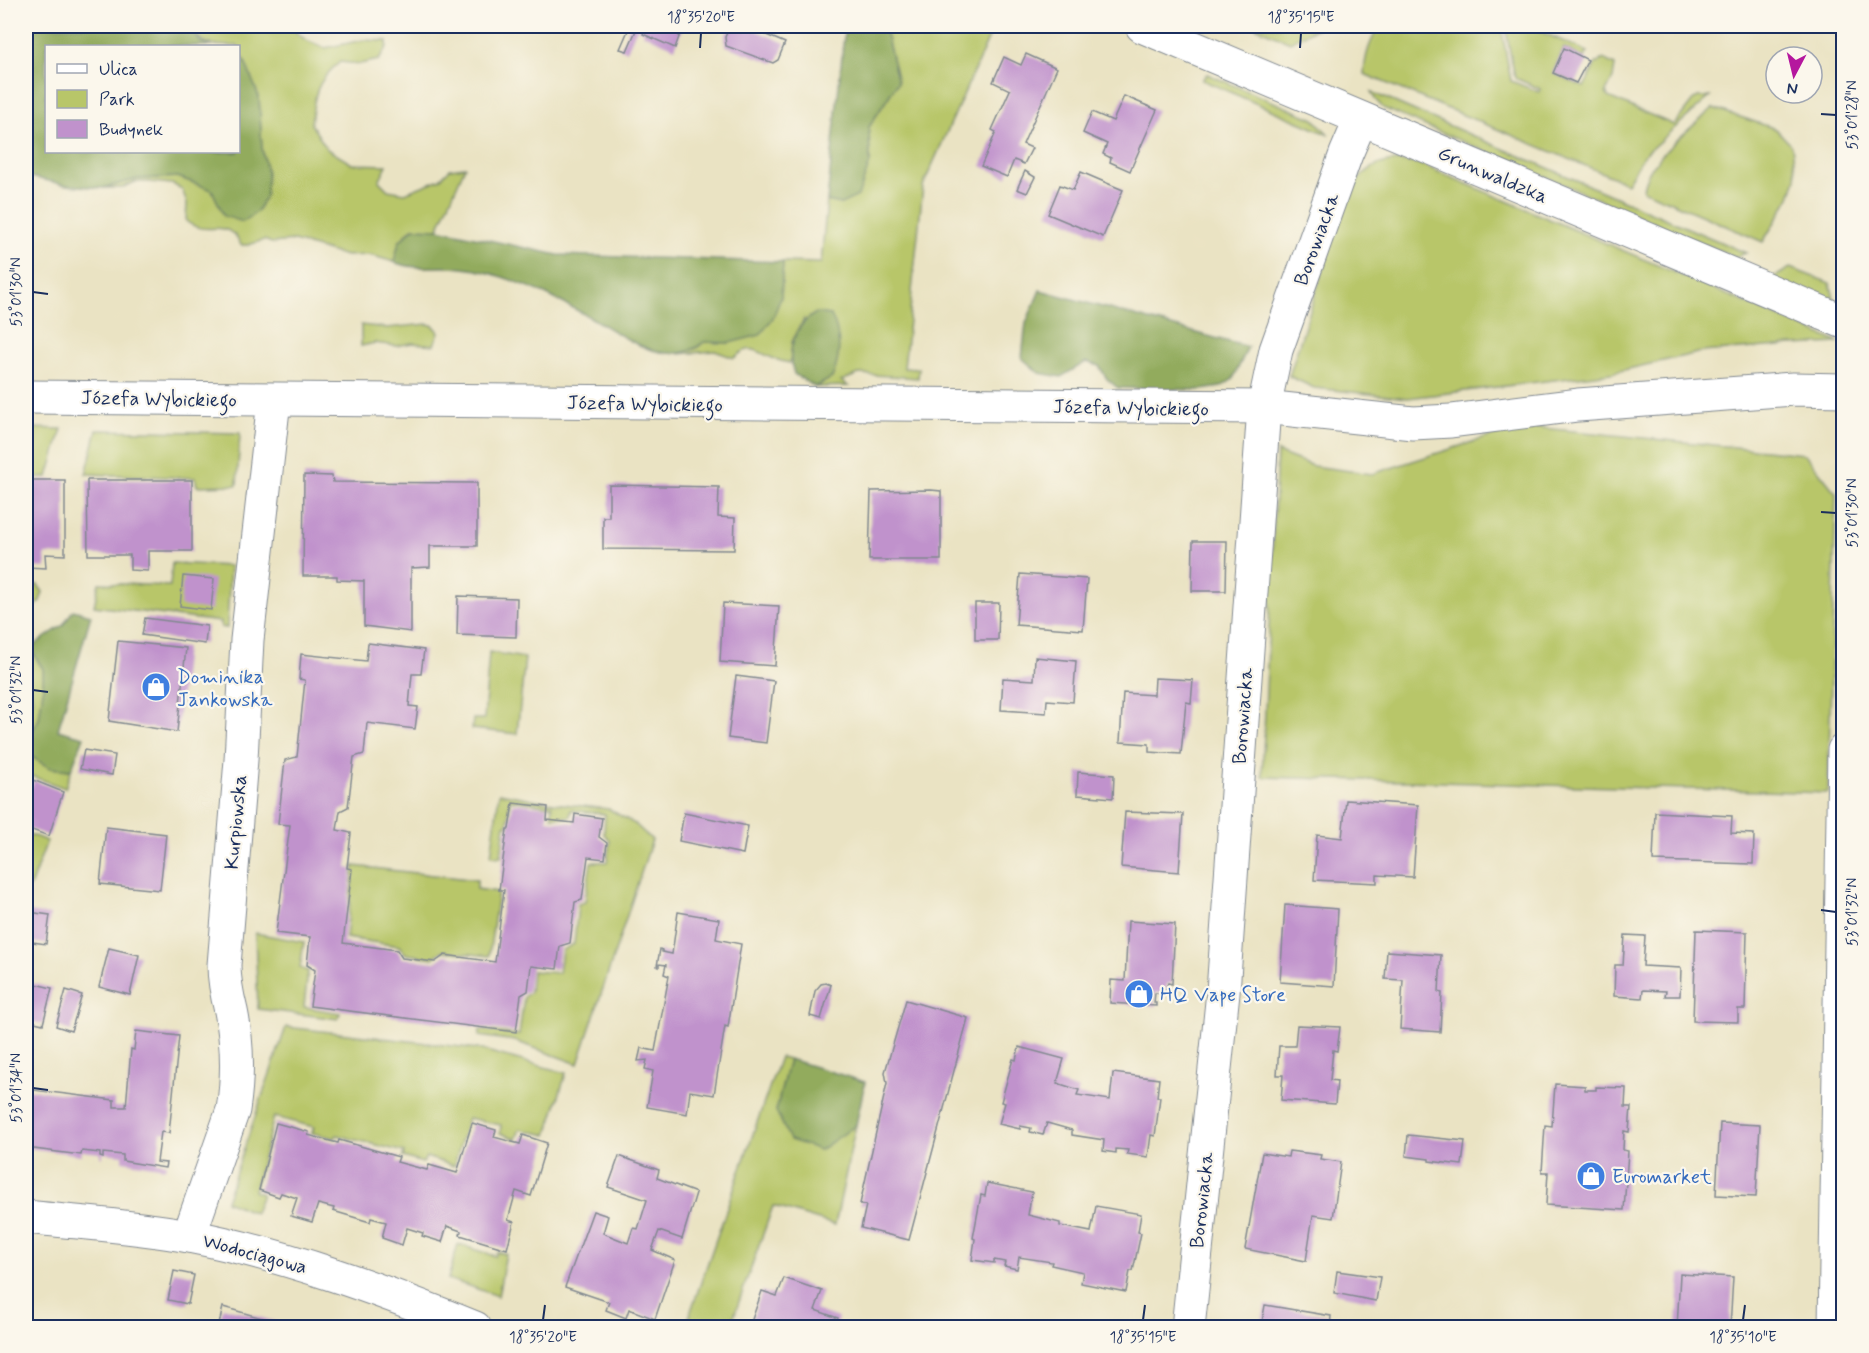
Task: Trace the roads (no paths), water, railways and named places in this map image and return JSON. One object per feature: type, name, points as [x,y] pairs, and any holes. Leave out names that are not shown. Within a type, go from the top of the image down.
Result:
[{"type":"street","name":"Grunwaldzka","points":[[1142,26],[1844,322]]},
{"type":"street","name":"Borowiacka","points":[[1188,1328],[1223,992],[1264,407],[1276,350],[1346,154],[1361,119]]},
{"type":"street","name":"Józefa Wybickiego","points":[[26,397],[1264,407],[1413,423],[1451,421],[1578,405],[1793,389],[1844,390]]},
{"type":"street","name":"Kurpiowska","points":[[189,1236],[233,1110],[236,1088],[236,1048],[224,981],[224,965],[241,760],[248,640],[274,400]]},
{"type":"street","points":[[1835,1328],[1844,750]]},
{"type":"street","name":"Wodociągowa","points":[[26,1217],[189,1236],[321,1271],[387,1292],[475,1328]]},
{"type":"place","name":"Dominika Jankowska","points":[[156,687]]},
{"type":"place","name":"HQ Vape Store","points":[[1139,994]]},
{"type":"place","name":"Euromarket","points":[[1591,1176]]}]
